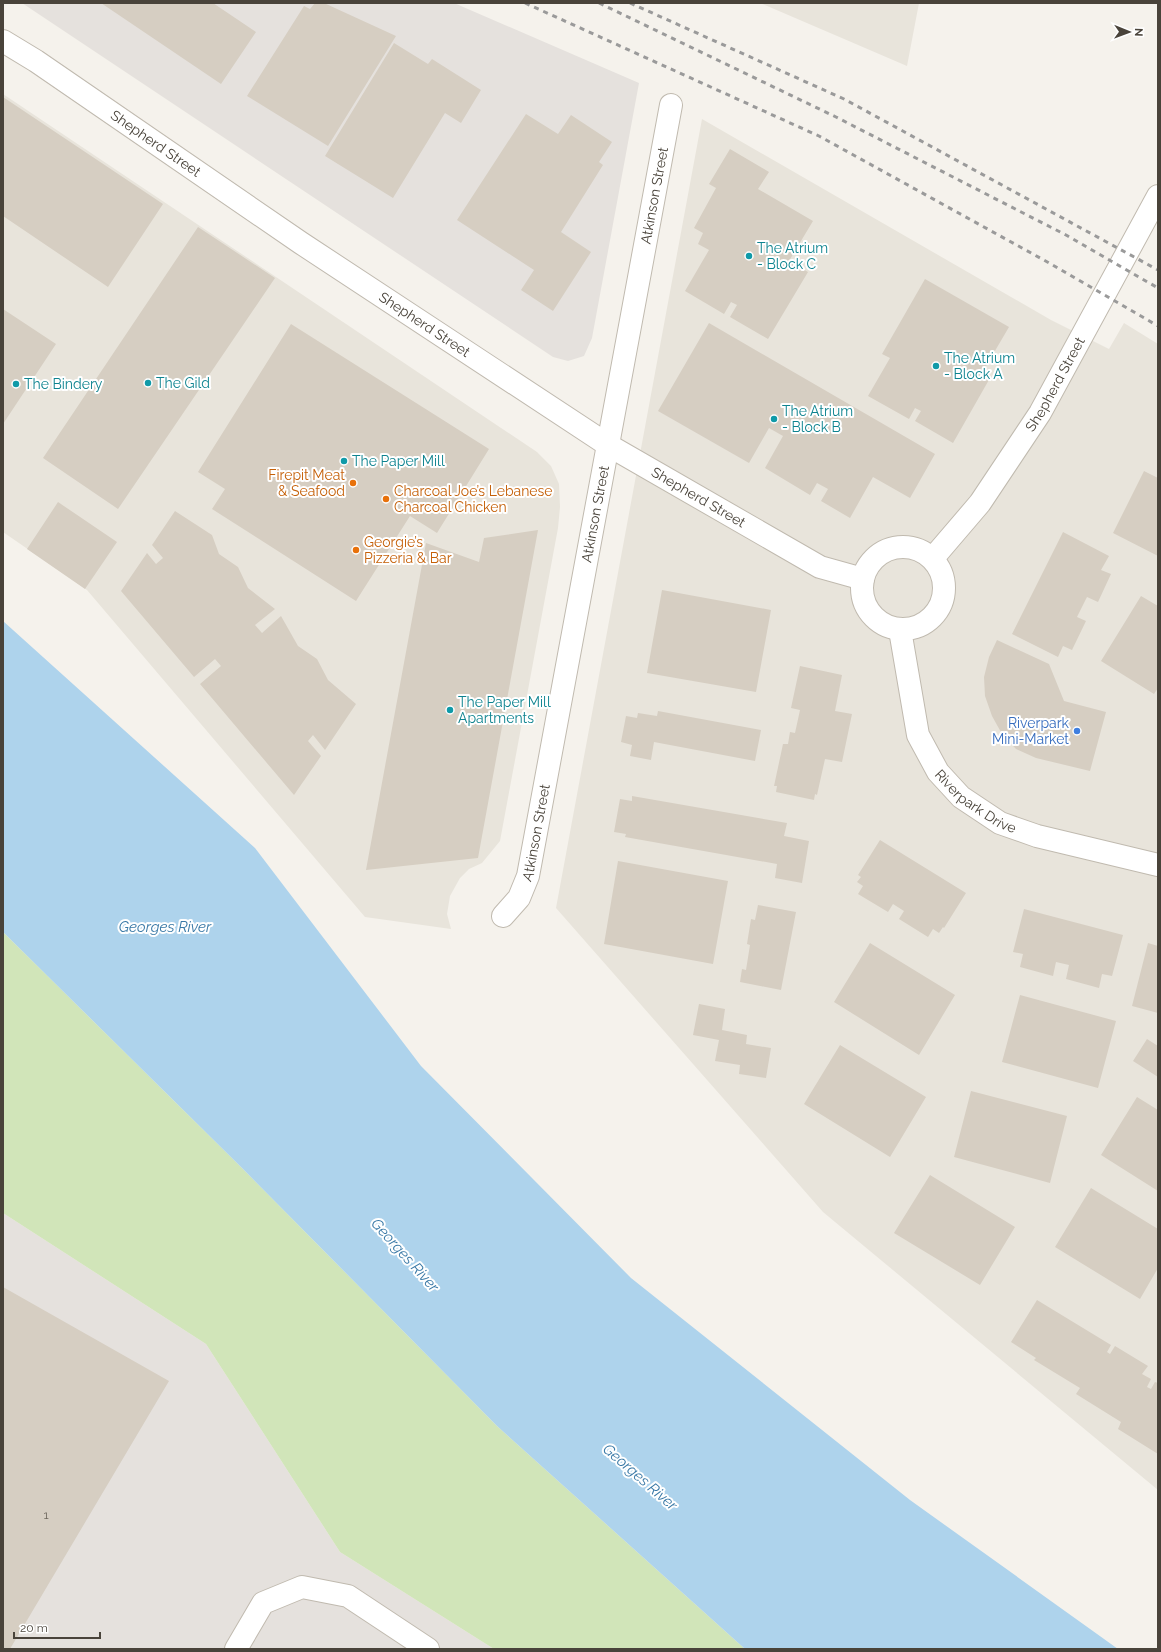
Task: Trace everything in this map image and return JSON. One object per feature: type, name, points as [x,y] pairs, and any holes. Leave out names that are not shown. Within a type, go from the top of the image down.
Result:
[{"type":"street","name":"Shepherd Street","points":[[3,41],[36,61],[301,243],[608,445],[820,567],[862,579]]},
{"type":"street","name":"Atkinson Street","points":[[503,916],[518,898],[528,876],[670,105]]},
{"type":"street","name":"Shepherd Street","points":[[933,558],[980,502],[1040,412],[1158,196]]},
{"type":"street","points":[[898,547],[910,547],[922,551],[933,558],[940,569],[944,581],[944,594],[941,606],[934,616],[924,625],[912,629],[900,630],[886,626],[874,618],[866,607],[862,593],[862,579],[867,567],[875,557],[885,550],[898,547]]},
{"type":"street","name":"Riverpark Drive","points":[[900,630],[918,735],[938,772],[961,797],[1000,823],[1030,833],[1158,865]]},
{"type":"street","points":[[236,1649],[263,1603],[302,1587],[348,1596],[428,1649]]},
{"type":"shaded area","points":[[22,3],[454,3],[639,83],[592,338],[584,356],[568,361],[553,357]]},
{"type":"shaded area","points":[[760,3],[919,3],[907,66]]},
{"type":"shaded area","points":[[3,94],[537,452],[551,466],[559,484],[560,507],[558,528],[500,841],[482,863],[469,869],[460,878],[450,896],[447,914],[451,929],[365,917],[87,590],[3,532]]},
{"type":"shaded area","points":[[702,119],[1051,320],[1109,349],[1124,323],[1158,344],[1158,1490],[823,1212],[556,908]]},
{"type":"shaded area","points":[[3,1213],[206,1344],[340,1552],[494,1649],[3,1649]]},
{"type":"green space","points":[[3,932],[243,1169],[497,1426],[745,1649],[494,1649],[340,1552],[206,1344],[3,1213]]},
{"type":"water","name":"Georges River","points":[[3,621],[255,848],[421,1066],[631,1278],[910,1500],[1118,1649],[745,1649],[497,1426],[243,1169],[3,932]]},
{"type":"building","points":[[101,3],[213,3],[256,32],[221,84]]},
{"type":"building","points":[[315,3],[324,3],[396,36],[328,146],[247,96],[304,6],[310,9]]},
{"type":"building","points":[[394,43],[428,64],[432,59],[481,90],[461,123],[445,113],[393,198],[325,156]]},
{"type":"building","points":[[3,97],[163,204],[108,287],[3,216]]},
{"type":"building","points":[[526,114],[558,134],[571,115],[612,142],[599,162],[603,165],[561,232],[591,252],[553,311],[521,290],[534,270],[457,220]]},
{"type":"building","name":"The Atrium - Block C","points":[[730,149],[769,172],[758,189],[813,221],[789,261],[808,272],[768,339],[730,317],[737,305],[731,302],[724,314],[685,291],[709,250],[698,244],[703,233],[694,228],[716,188],[709,184]]},
{"type":"building","name":"The Gild","points":[[198,227],[275,278],[118,509],[43,458]]},
{"type":"building","name":"The Atrium - Block A","points":[[925,279],[1009,327],[982,373],[990,378],[953,443],[915,421],[921,411],[915,408],[909,419],[868,396],[890,358],[882,354]]},
{"type":"building","name":"The Bindery","points":[[3,309],[56,344],[3,424]]},
{"type":"building","name":"The Atrium - Block B","points":[[709,323],[935,454],[910,498],[873,477],[850,518],[821,501],[828,489],[817,483],[810,495],[765,468],[783,436],[769,428],[749,463],[658,411]]},
{"type":"building","name":"The Paper Mill","points":[[291,324],[489,449],[437,533],[410,516],[356,601],[212,509],[225,489],[198,472]]},
{"type":"building","points":[[1144,471],[1158,478],[1158,556],[1113,533]]},
{"type":"building","points":[[58,502],[117,542],[85,589],[27,549]]},
{"type":"building","points":[[175,511],[212,535],[219,554],[238,567],[248,588],[275,609],[255,625],[262,633],[281,616],[298,646],[317,659],[328,680],[356,704],[325,750],[313,735],[308,741],[321,756],[294,795],[200,684],[221,666],[215,659],[194,677],[121,591],[147,553],[156,564],[163,558],[152,545]]},
{"type":"building","name":"The Paper Mill Apartments","points":[[538,530],[478,858],[366,870],[426,543],[479,562],[484,538]]},
{"type":"building","points":[[1063,532],[1109,556],[1101,570],[1111,574],[1098,602],[1087,597],[1077,617],[1086,621],[1072,650],[1063,646],[1058,657],[1012,634]]},
{"type":"building","points":[[662,590],[771,610],[756,692],[647,673]]},
{"type":"building","points":[[1141,596],[1158,606],[1158,688],[1154,694],[1101,661]]},
{"type":"building","points":[[997,640],[1049,664],[1064,701],[1106,712],[1090,771],[1036,758],[1016,749],[1002,734],[992,716],[985,696],[984,677],[989,657]]},
{"type":"building","points":[[800,666],[842,675],[835,711],[852,714],[842,762],[825,759],[817,795],[815,794],[814,800],[776,792],[777,786],[774,786],[783,744],[788,744],[790,732],[795,733],[800,710],[791,708]]},
{"type":"building","points":[[658,711],[761,730],[755,761],[654,742],[651,760],[630,756],[632,745],[621,742],[626,716],[637,718],[638,713],[657,716]]},
{"type":"building","points":[[632,796],[787,823],[784,836],[809,841],[802,883],[775,878],[777,864],[625,837],[626,834],[614,832],[620,799],[632,801]]},
{"type":"building","points":[[880,840],[966,893],[944,928],[943,927],[939,933],[933,929],[928,937],[899,919],[904,911],[893,904],[888,912],[858,894],[863,886],[857,882],[861,877],[858,875]]},
{"type":"building","points":[[618,861],[728,881],[713,964],[604,944]]},
{"type":"building","points":[[758,905],[796,912],[781,990],[740,982],[742,969],[746,970],[750,945],[747,944],[751,919],[755,920]]},
{"type":"building","points":[[1024,909],[1123,935],[1112,976],[1102,974],[1099,988],[1066,979],[1069,965],[1056,962],[1053,976],[1020,967],[1023,954],[1013,952]]},
{"type":"building","points":[[870,943],[955,995],[919,1055],[834,1002]]},
{"type":"building","points":[[1148,943],[1158,946],[1158,1013],[1132,1006]]},
{"type":"building","points":[[1020,995],[1116,1021],[1098,1088],[1002,1062]]},
{"type":"building","points":[[699,1004],[725,1009],[722,1030],[747,1035],[746,1044],[771,1048],[766,1078],[739,1074],[740,1065],[715,1061],[719,1040],[693,1035]]},
{"type":"building","points":[[1147,1039],[1158,1046],[1158,1077],[1133,1061]]},
{"type":"building","points":[[840,1045],[926,1097],[890,1157],[804,1104]]},
{"type":"building","points":[[971,1091],[1067,1116],[1050,1183],[954,1157]]},
{"type":"building","points":[[1137,1097],[1158,1110],[1158,1191],[1101,1155]]},
{"type":"building","points":[[930,1175],[1015,1227],[980,1285],[894,1233]]},
{"type":"building","points":[[1091,1188],[1158,1229],[1158,1268],[1140,1299],[1055,1247]]},
{"type":"building","points":[[3,1287],[169,1381],[10,1649],[3,1649]]},
{"type":"building","points":[[1037,1300],[1111,1345],[1107,1352],[1110,1354],[1115,1346],[1148,1366],[1142,1374],[1151,1379],[1147,1387],[1151,1389],[1155,1382],[1158,1383],[1158,1454],[1118,1429],[1121,1422],[1076,1394],[1080,1388],[1034,1360],[1036,1358],[1011,1342]]},
{"type":"railway","points":[[525,3],[819,136],[1051,264],[1158,326]]},
{"type":"railway","points":[[599,3],[836,117],[1066,235],[1158,288]]},
{"type":"railway","points":[[630,3],[844,99],[1158,270]]},
{"type":"place","name":"The Atrium - Block C","points":[[749,256]]},
{"type":"place","name":"The Atrium - Block A","points":[[936,366]]},
{"type":"place","name":"The Gild","points":[[148,383]]},
{"type":"place","name":"The Bindery","points":[[16,384]]},
{"type":"place","name":"The Atrium - Block B","points":[[774,419]]},
{"type":"place","name":"The Paper Mill","points":[[344,461]]},
{"type":"place","name":"Firepit Meat & Seafood","points":[[353,483]]},
{"type":"place","name":"Charcoal Joe’s Lebanese Charcoal Chicken","points":[[386,499]]},
{"type":"place","name":"Georgie’s Pizzeria & Bar","points":[[356,550]]},
{"type":"place","name":"The Paper Mill Apartments","points":[[450,710]]},
{"type":"place","name":"Riverpark Mini-Market","points":[[1077,731]]}]
